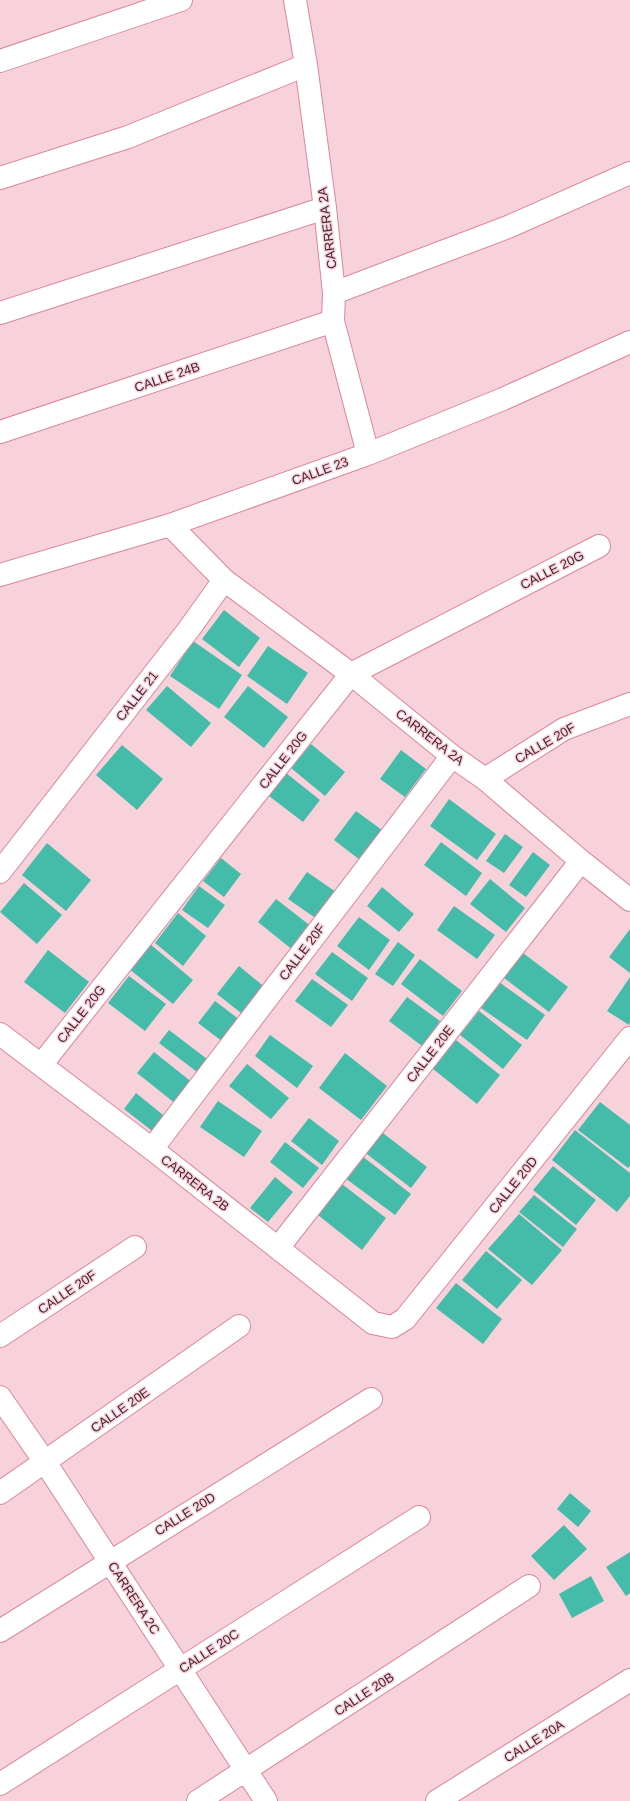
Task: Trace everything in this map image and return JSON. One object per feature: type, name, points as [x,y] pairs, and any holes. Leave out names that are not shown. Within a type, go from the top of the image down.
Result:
[{"type":"street","points":[[0,61],[181,0]]},
{"type":"street","name":"CARRERA 2A","points":[[295,0],[306,65],[325,208],[334,293],[333,321],[368,454]]},
{"type":"street","points":[[0,178],[128,137],[306,65]]},
{"type":"street","points":[[334,293],[508,227],[630,173]]},
{"type":"street","points":[[0,313],[325,208]]},
{"type":"street","name":"CALLE 24B","points":[[0,432],[333,321]]},
{"type":"street","name":"CALLE 23","points":[[0,575],[170,525],[368,454],[503,399],[630,342]]},
{"type":"street","points":[[170,525],[224,580]]},
{"type":"street","name":"CALLE 20G","points":[[41,1065],[351,674],[599,546]]},
{"type":"street","name":"CARRERA 2A","points":[[224,580],[351,674],[452,756],[485,779],[581,861],[630,900]]},
{"type":"street","name":"CALLE 21","points":[[0,872],[189,629],[224,580]]},
{"type":"street","name":"CALLE 20F","points":[[485,779],[564,729],[630,704]]},
{"type":"street","name":"CALLE 20F","points":[[152,1149],[452,756]]},
{"type":"street","name":"CALLE 20E","points":[[278,1248],[581,861]]},
{"type":"street","name":"CARRERA 2B","points":[[0,1034],[152,1149],[373,1323],[392,1327]]},
{"type":"street","name":"CALLE 20D","points":[[392,1327],[405,1319],[630,1038]]},
{"type":"street","name":"CALLE 20F","points":[[0,1336],[135,1247]]},
{"type":"street","name":"CALLE 20E","points":[[0,1493],[239,1326]]},
{"type":"street","name":"CARRERA 2C","points":[[0,1397],[46,1462],[266,1801]]},
{"type":"street","name":"CALLE 20D","points":[[0,1631],[371,1399]]},
{"type":"street","name":"CALLE 20C","points":[[0,1784],[419,1517]]},
{"type":"street","name":"CALLE 20B","points":[[198,1801],[247,1771],[529,1586]]},
{"type":"street","name":"CALLE 20A","points":[[438,1801],[630,1680]]},
{"type":"building","points":[[224,610],[260,638],[239,667],[202,639]]},
{"type":"building","points":[[193,641],[242,675],[219,709],[170,676]]},
{"type":"building","points":[[268,646],[308,673],[287,704],[247,676]]},
{"type":"building","points":[[167,686],[211,723],[191,747],[146,710]]},
{"type":"building","points":[[248,686],[288,717],[264,748],[224,717]]},
{"type":"building","points":[[311,744],[345,772],[325,796],[291,768]]},
{"type":"building","points":[[122,745],[163,779],[137,810],[96,775]]},
{"type":"building","points":[[401,750],[426,769],[405,797],[380,779]]},
{"type":"building","points":[[286,773],[320,800],[303,822],[269,796]]},
{"type":"building","points":[[449,799],[496,834],[477,860],[430,826]]},
{"type":"building","points":[[356,811],[382,830],[360,860],[334,840]]},
{"type":"building","points":[[505,834],[523,847],[504,873],[486,861]]},
{"type":"building","points":[[441,842],[482,873],[466,896],[424,865]]},
{"type":"building","points":[[47,843],[91,880],[66,911],[22,875]]},
{"type":"building","points":[[533,852],[550,865],[526,897],[509,885]]},
{"type":"building","points":[[221,858],[241,874],[224,897],[203,881]]},
{"type":"building","points":[[307,872],[336,892],[317,919],[288,899]]},
{"type":"building","points":[[490,879],[525,908],[506,932],[470,904]]},
{"type":"building","points":[[24,883],[62,915],[37,944],[0,912]]},
{"type":"building","points":[[199,886],[225,905],[208,928],[182,910]]},
{"type":"building","points":[[382,887],[414,914],[399,932],[367,906]]},
{"type":"building","points":[[276,899],[312,927],[294,951],[258,922]]},
{"type":"building","points":[[454,906],[495,935],[477,959],[437,930]]},
{"type":"building","points":[[178,913],[206,936],[183,966],[155,943]]},
{"type":"building","points":[[359,917],[390,940],[369,970],[337,946]]},
{"type":"building","points":[[630,929],[630,973],[609,957]]},
{"type":"building","points":[[398,942],[415,955],[393,986],[375,974]]},
{"type":"building","points":[[150,944],[193,980],[173,1004],[129,969]]},
{"type":"building","points":[[48,950],[89,982],[65,1013],[24,982]]},
{"type":"building","points":[[332,952],[368,978],[352,1001],[315,974]]},
{"type":"building","points":[[523,953],[568,987],[549,1012],[504,978]]},
{"type":"building","points":[[420,959],[462,991],[443,1016],[401,984]]},
{"type":"building","points":[[239,966],[267,989],[246,1017],[217,994]]},
{"type":"building","points":[[129,976],[166,1004],[145,1031],[108,1003]]},
{"type":"building","points":[[630,977],[630,1022],[629,1025],[607,1011]]},
{"type":"building","points":[[312,979],[348,1005],[331,1027],[295,1001]]},
{"type":"building","points":[[499,982],[545,1015],[527,1040],[481,1008]]},
{"type":"building","points":[[407,997],[440,1021],[422,1046],[389,1021]]},
{"type":"building","points":[[215,1001],[240,1020],[223,1042],[198,1023]]},
{"type":"building","points":[[479,1011],[522,1045],[503,1069],[460,1035]]},
{"type":"building","points":[[169,1030],[211,1062],[201,1075],[159,1043]]},
{"type":"building","points":[[270,1035],[313,1066],[297,1088],[255,1056]]},
{"type":"building","points":[[456,1040],[500,1075],[477,1104],[433,1069]]},
{"type":"building","points":[[154,1052],[193,1083],[176,1104],[137,1073]]},
{"type":"building","points":[[345,1053],[387,1086],[361,1120],[319,1088]]},
{"type":"building","points":[[247,1064],[289,1098],[271,1119],[229,1086]]},
{"type":"building","points":[[136,1093],[168,1119],[156,1134],[124,1109]]},
{"type":"building","points":[[218,1101],[262,1131],[244,1157],[200,1127]]},
{"type":"building","points":[[600,1102],[630,1125],[630,1166],[628,1168],[578,1130]]},
{"type":"building","points":[[309,1118],[339,1141],[322,1165],[291,1141]]},
{"type":"building","points":[[379,1130],[427,1167],[411,1188],[363,1151]]},
{"type":"building","points":[[575,1130],[630,1173],[630,1196],[617,1212],[552,1160]]},
{"type":"building","points":[[285,1142],[319,1168],[303,1188],[270,1162]]},
{"type":"building","points":[[362,1156],[411,1194],[395,1215],[345,1178]]},
{"type":"building","points":[[553,1166],[596,1200],[576,1225],[533,1190]]},
{"type":"building","points":[[275,1177],[293,1192],[268,1222],[250,1208]]},
{"type":"building","points":[[342,1184],[386,1218],[362,1250],[318,1215]]},
{"type":"building","points":[[534,1195],[577,1229],[563,1247],[519,1212]]},
{"type":"building","points":[[519,1214],[562,1250],[532,1285],[488,1249]]},
{"type":"building","points":[[486,1251],[522,1280],[497,1309],[462,1280]]},
{"type":"building","points":[[456,1283],[502,1319],[483,1344],[436,1308]]},
{"type":"building","points":[[570,1493],[591,1511],[578,1527],[557,1509]]},
{"type":"building","points":[[564,1525],[587,1549],[554,1580],[531,1556]]},
{"type":"building","points":[[630,1552],[630,1593],[626,1596],[606,1567]]},
{"type":"building","points":[[591,1576],[604,1601],[572,1618],[559,1594]]}]
